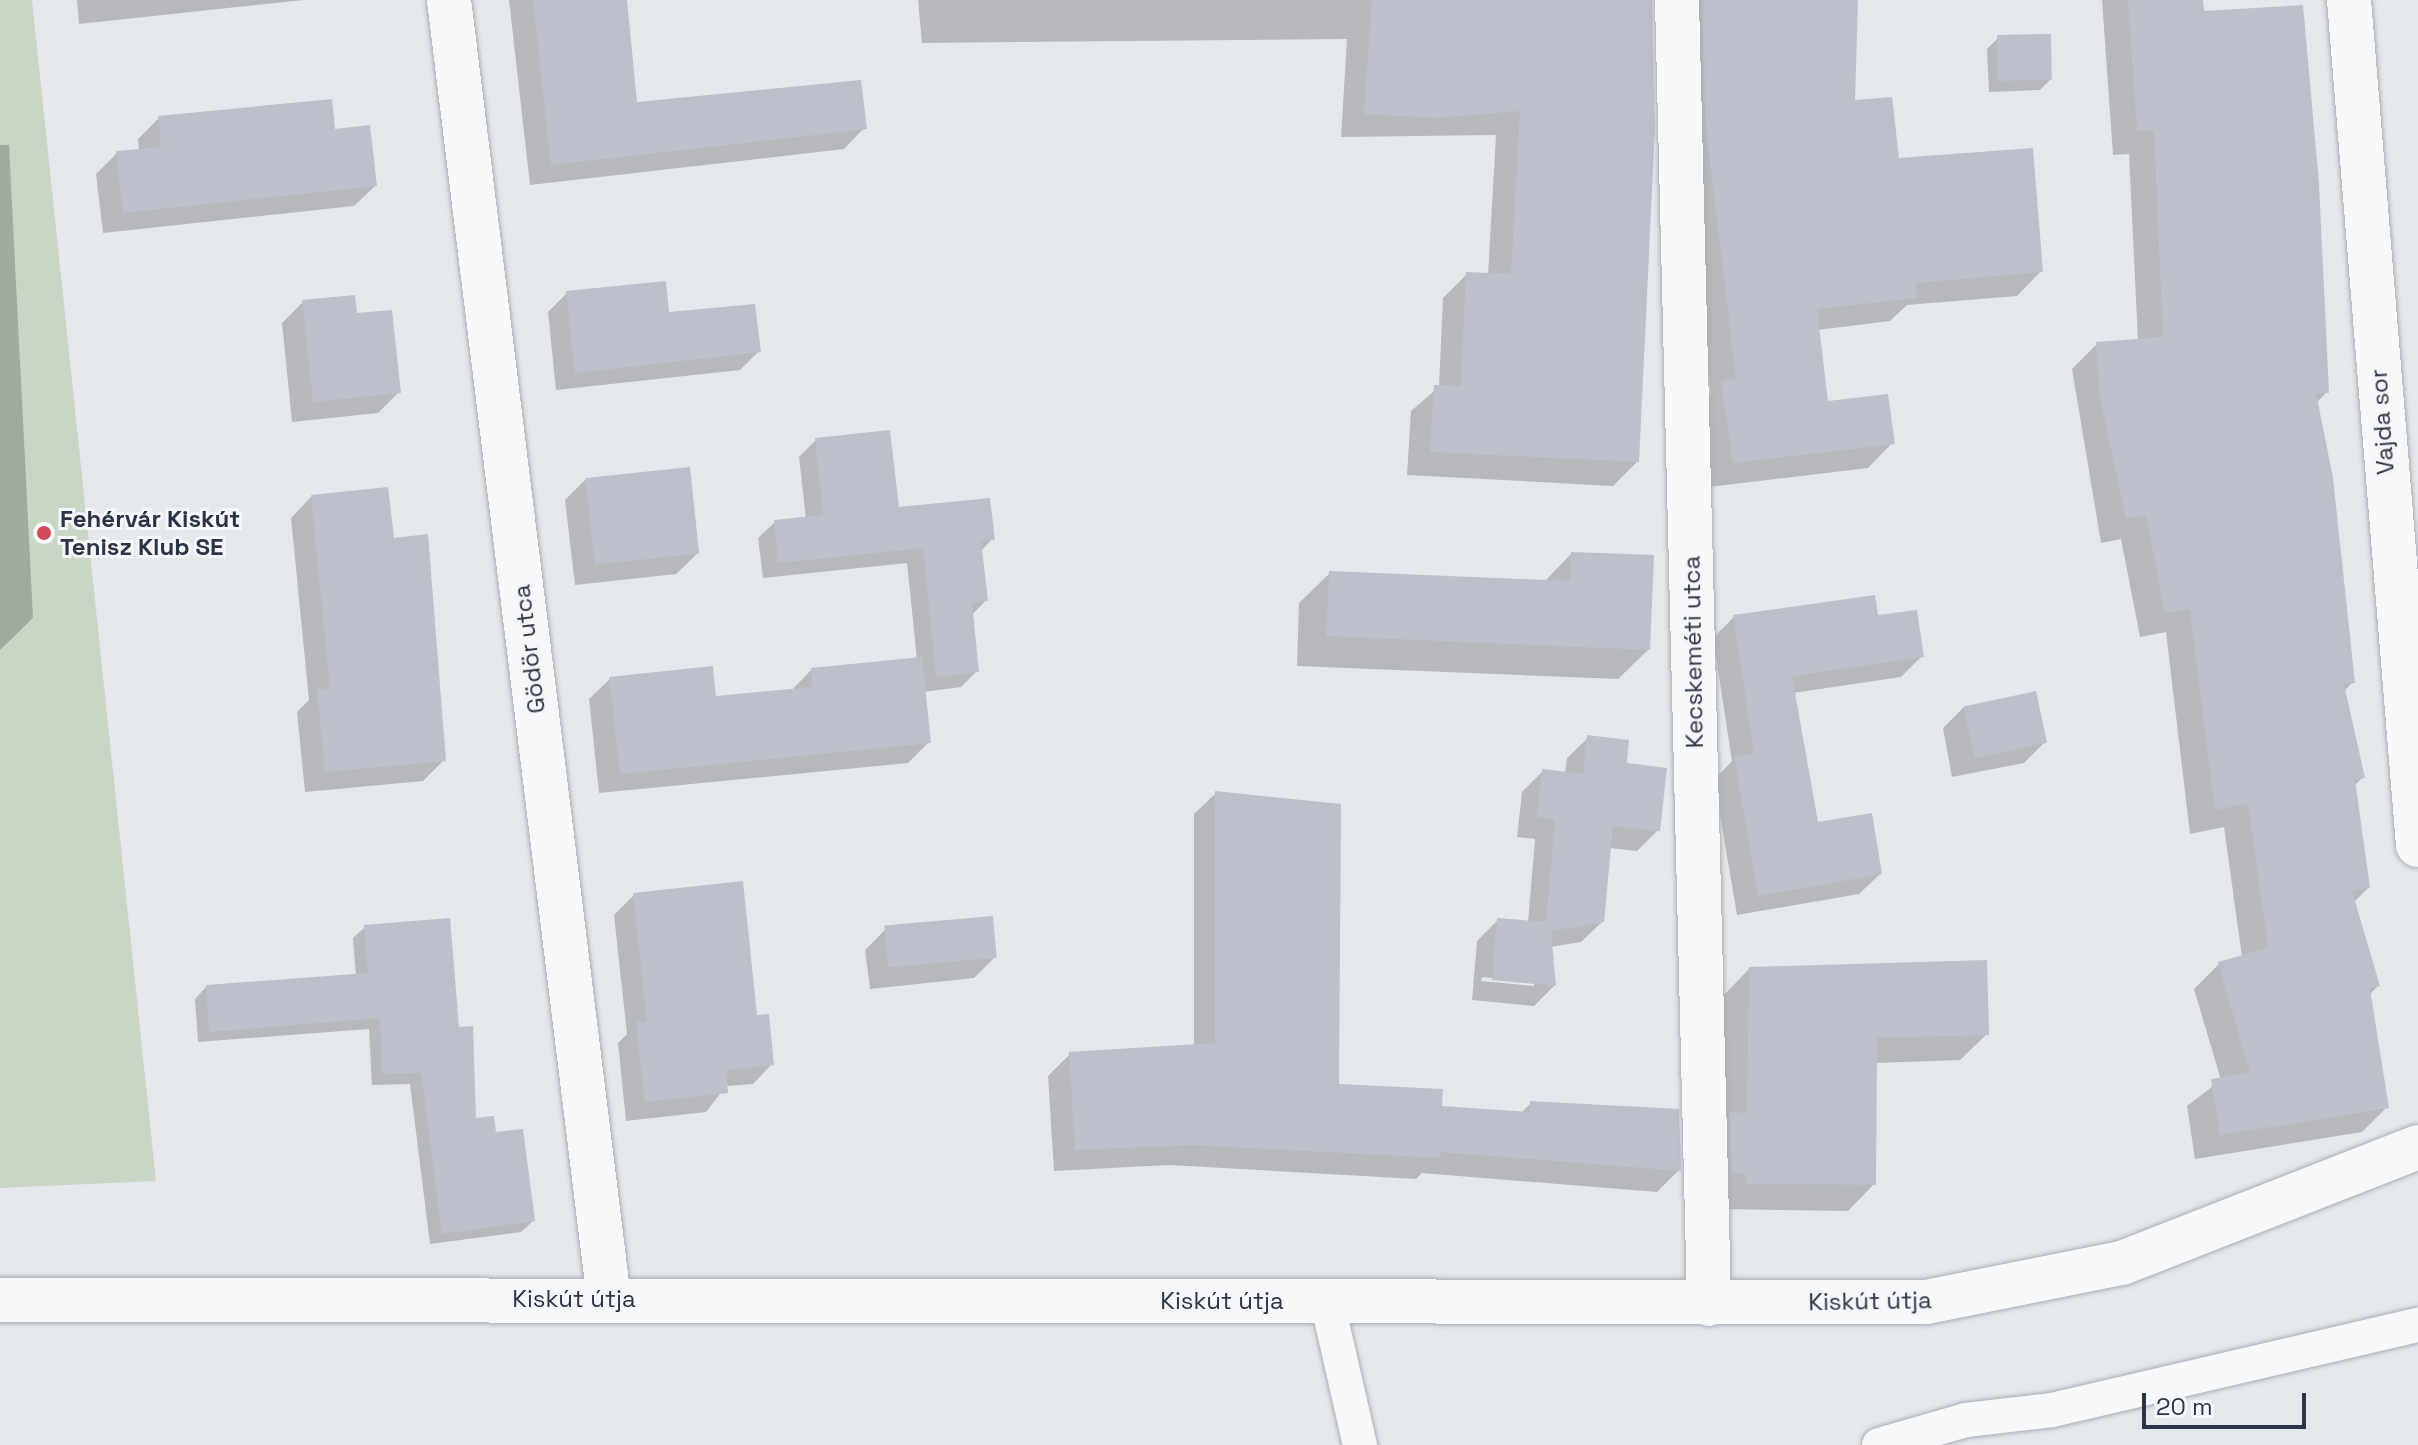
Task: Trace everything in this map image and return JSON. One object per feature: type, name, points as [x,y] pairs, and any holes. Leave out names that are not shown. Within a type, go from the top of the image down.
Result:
[{"type":"street","name":"Gödör utca","points":[[449,0],[609,1299]]},
{"type":"street","name":"Kecskeméti utca","points":[[1677,0],[1709,1304]]},
{"type":"street","name":"Vajda sor","points":[[2349,0],[2418,845]]},
{"type":"street","name":"Kiskút útja","points":[[0,1300],[1926,1302],[2017,1288],[2122,1263],[2418,1147]]},
{"type":"lane","points":[[1327,1301],[1360,1445]]},
{"type":"lane","points":[[1879,1445],[1966,1420],[2052,1410],[2418,1325]]},
{"type":"green space","name":"Fehérvár Kiskút Tenisz Klub SE","points":[[0,0],[32,0],[156,1181],[0,1188]]},
{"type":"building","points":[[533,0],[627,0],[637,102],[861,80],[867,129],[551,165]]},
{"type":"building","points":[[1372,0],[1652,0],[1655,128],[1639,462],[1430,452],[1434,385],[1461,386],[1466,272],[1511,274],[1520,111],[1437,118],[1364,114]]},
{"type":"building","points":[[1702,0],[1858,0],[1855,100],[1892,97],[1899,158],[2033,148],[2043,272],[1915,283],[1917,298],[1817,309],[1828,401],[1888,394],[1895,444],[1733,463],[1721,381],[1736,379],[1705,119]]},
{"type":"building","points":[[2128,0],[2203,0],[2204,11],[2303,5],[2319,184],[2329,393],[2316,393],[2333,478],[2355,683],[2344,684],[2365,778],[2355,780],[2370,888],[2352,891],[2380,986],[2370,989],[2389,1108],[2220,1135],[2211,1079],[2250,1073],[2218,962],[2268,948],[2248,803],[2215,810],[2190,609],[2165,613],[2146,515],[2126,519],[2100,398],[2096,342],[2163,337],[2154,130],[2137,131]]},
{"type":"building","points":[[2051,34],[2052,80],[1998,81],[1997,35]]},
{"type":"building","points":[[332,99],[335,129],[370,125],[377,186],[123,213],[116,151],[161,147],[158,116]]},
{"type":"building","points":[[666,281],[669,312],[755,304],[761,352],[575,373],[566,291]]},
{"type":"building","points":[[355,295],[357,313],[392,310],[401,393],[313,402],[302,300]]},
{"type":"building","points":[[890,430],[899,507],[990,498],[995,540],[981,541],[988,601],[972,603],[979,672],[936,677],[923,548],[778,563],[774,520],[823,515],[815,438]]},
{"type":"building","points":[[690,467],[699,554],[595,564],[586,478]]},
{"type":"building","points":[[388,487],[394,538],[428,534],[446,761],[325,772],[317,690],[330,688],[311,495]]},
{"type":"building","points":[[1571,552],[1654,555],[1650,650],[1326,636],[1329,571],[1570,581]]},
{"type":"building","points":[[1875,595],[1878,615],[1917,610],[1924,657],[1792,676],[1818,822],[1872,813],[1882,874],[1758,896],[1734,757],[1754,753],[1733,615]]},
{"type":"building","points":[[922,657],[931,743],[620,774],[609,677],[713,666],[716,696],[812,687],[811,668]]},
{"type":"building","points":[[2036,691],[2047,743],[1975,758],[1964,706]]},
{"type":"building","points":[[1587,735],[1629,740],[1627,763],[1667,768],[1660,831],[1613,826],[1604,922],[1551,931],[1556,986],[1492,980],[1497,918],[1546,922],[1555,819],[1537,817],[1542,769],[1583,774]]},
{"type":"building","points":[[1215,791],[1341,804],[1339,1084],[1443,1089],[1442,1106],[1530,1112],[1530,1101],[1679,1109],[1681,1171],[1440,1152],[1440,1158],[1192,1145],[1075,1150],[1069,1052],[1215,1043]]},
{"type":"building","points":[[743,881],[757,1015],[769,1014],[774,1065],[726,1070],[728,1093],[645,1102],[636,1022],[647,1021],[633,893]]},
{"type":"building","points":[[993,916],[997,958],[888,967],[884,925]]},
{"type":"building","points":[[450,918],[459,1027],[473,1026],[476,1118],[494,1116],[496,1132],[523,1129],[535,1221],[442,1234],[421,1073],[382,1074],[380,1018],[209,1032],[206,985],[368,973],[364,925]]},
{"type":"building","points":[[1987,960],[1989,1035],[1877,1038],[1876,1185],[1746,1184],[1746,1174],[1731,1173],[1729,1112],[1747,1113],[1749,967]]},
{"type":"place","name":"Fehérvár Kiskút Tenisz Klub SE","points":[[44,533]]}]
